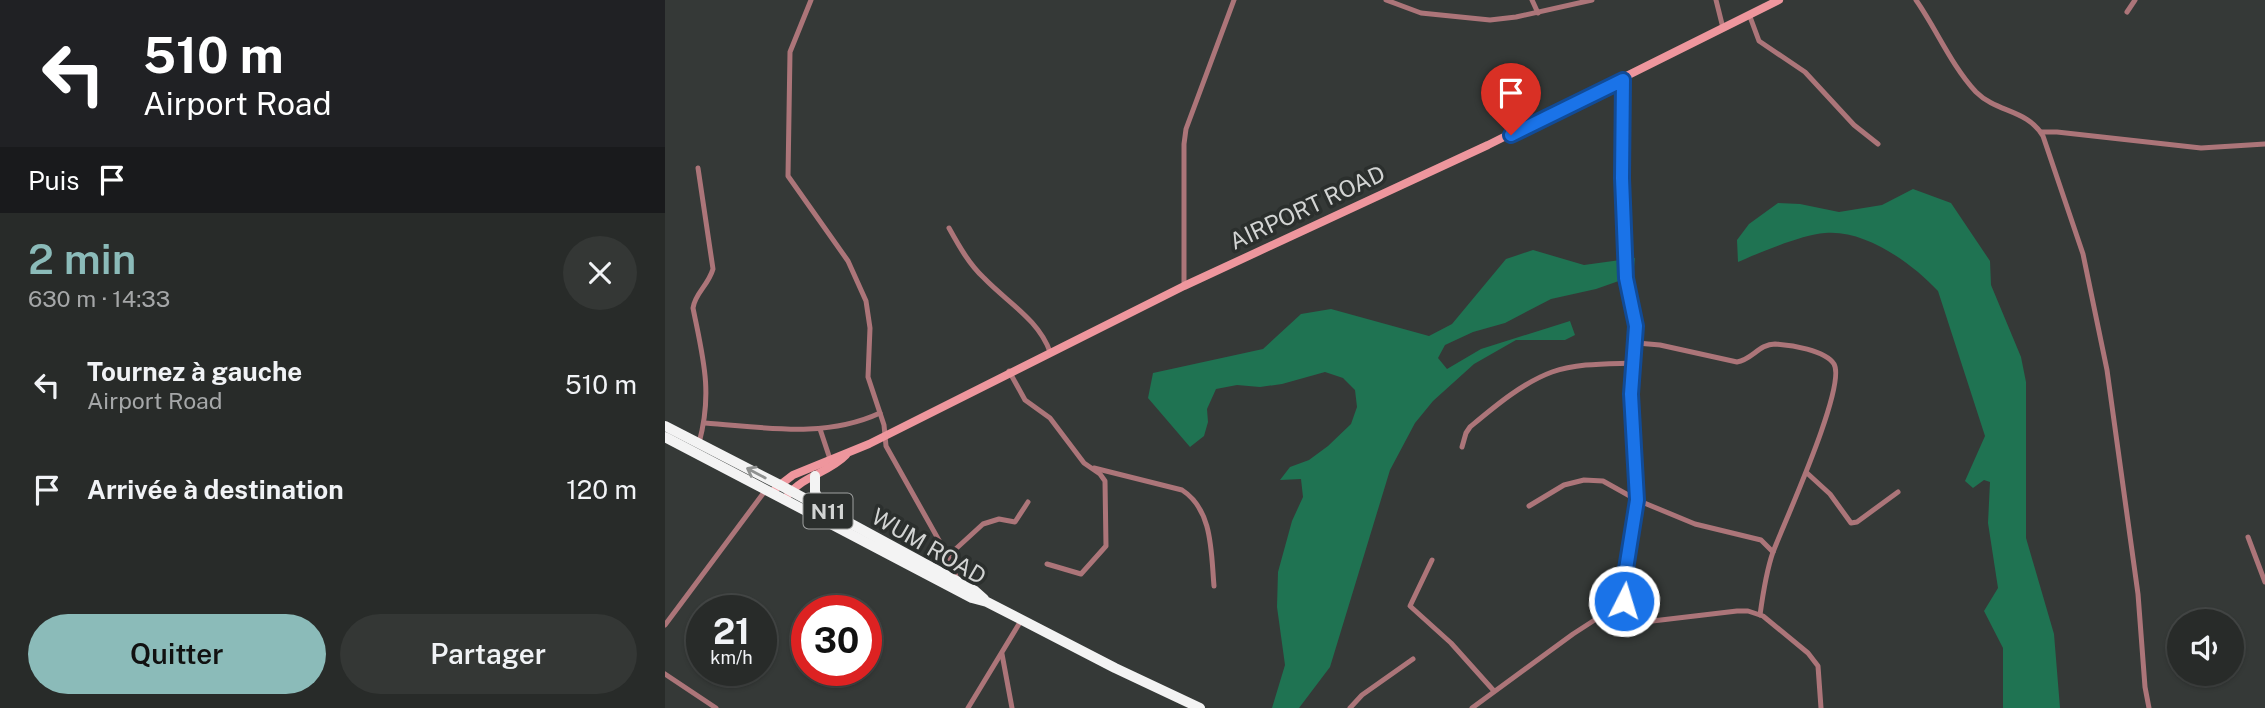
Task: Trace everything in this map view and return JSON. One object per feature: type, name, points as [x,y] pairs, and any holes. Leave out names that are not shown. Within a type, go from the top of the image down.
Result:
[{"type":"highway","name":"WUM ROAD","points":[[665,426],[784,501],[972,598],[987,602],[1200,708]]},
{"type":"highway","name":"WUM ROAD","points":[[665,437],[697,448],[778,484],[975,591],[987,602]]},
{"type":"highway","points":[[815,476],[815,492],[823,509]]},
{"type":"main road","name":"AIRPORT ROAD","points":[[778,484],[884,436],[1184,286],[1623,80],[1779,0]]},
{"type":"main road","name":"AIRPORT ROAD","points":[[784,501],[790,491],[839,463],[851,450]]},
{"type":"main road","points":[[769,492],[778,484]]},
{"type":"street","points":[[811,0],[790,52],[788,176],[848,261],[866,301],[870,328],[868,377],[880,413],[886,446],[949,558],[958,582]]},
{"type":"street","points":[[1184,286],[1186,129],[1234,0]]},
{"type":"street","points":[[1386,0],[1421,13],[1490,20],[1538,13],[1592,0]]},
{"type":"street","points":[[1532,0],[1538,13]]},
{"type":"street","points":[[1716,0],[1723,28]]},
{"type":"street","points":[[1916,0],[1955,64],[1977,92],[1989,102],[2031,120],[2041,132],[2083,254],[2107,370],[2138,594],[2141,650],[2149,708]]},
{"type":"street","points":[[2127,12],[2135,0]]},
{"type":"street","points":[[1749,14],[1759,41],[1805,72],[1854,125],[1878,144]]},
{"type":"street","points":[[1623,80],[1622,178],[1626,278],[1637,343],[1631,394],[1637,500],[1623,588],[1624,601],[1635,617],[1644,622],[1737,611],[1760,615],[1787,634],[1818,666],[1821,708]]},
{"type":"street","points":[[2041,132],[2201,148],[2265,144]]},
{"type":"street","points":[[697,448],[705,423],[707,382],[693,308],[694,300],[709,282],[713,269],[698,168]]},
{"type":"street","points":[[949,228],[961,251],[982,277],[1041,332],[1050,352]]},
{"type":"street","points":[[1637,343],[1660,345],[1737,362],[1748,359],[1761,348],[1773,344],[1817,351],[1826,355],[1836,369],[1834,390],[1807,473],[1766,574],[1760,615]]},
{"type":"street","points":[[1462,447],[1465,433],[1470,426],[1529,384],[1552,373],[1586,365],[1634,363]]},
{"type":"street","points":[[1009,372],[1025,400],[1050,418],[1089,467],[1105,481],[1106,546],[1082,573],[1047,564]]},
{"type":"street","points":[[705,423],[820,429],[845,426],[880,413]]},
{"type":"street","points":[[820,429],[830,459]]},
{"type":"street","points":[[1089,467],[1182,490],[1191,495],[1202,511],[1205,522],[1214,586]]},
{"type":"street","points":[[1807,473],[1830,494],[1851,523],[1857,522],[1898,492]]},
{"type":"street","points":[[1529,506],[1564,485],[1584,480],[1612,484],[1637,500],[1695,524],[1761,540],[1769,545],[1773,552]]},
{"type":"street","points":[[665,625],[769,492]]},
{"type":"street","points":[[941,573],[949,558],[983,524],[992,519],[1015,522],[1028,502]]},
{"type":"street","points":[[2248,537],[2265,582]]},
{"type":"street","points":[[1432,560],[1410,606],[1451,643],[1495,691]]},
{"type":"street","points":[[1472,708],[1624,601]]},
{"type":"street","points":[[968,708],[1022,619]]},
{"type":"street","points":[[1002,654],[1012,708]]},
{"type":"street","points":[[1350,708],[1362,695],[1413,659]]},
{"type":"street","points":[[665,674],[716,708]]},
{"type":"green space","points":[[1913,189],[1951,203],[1990,261],[1991,285],[2021,357],[2026,382],[2026,538],[2054,634],[2060,708],[2003,708],[2003,648],[1984,611],[1998,588],[1988,523],[1990,482],[1984,480],[1973,488],[1965,481],[1985,436],[1938,291],[1887,250],[1872,242],[1840,233],[1805,237],[1738,262],[1737,240],[1749,224],[1778,203],[1800,204],[1839,212],[1882,205]]},
{"type":"green space","points":[[1533,250],[1584,265],[1635,258],[1633,276],[1596,289],[1551,299],[1505,323],[1473,332],[1445,345],[1438,358],[1447,369],[1481,349],[1570,321],[1575,335],[1565,340],[1516,340],[1474,364],[1433,401],[1415,423],[1390,470],[1330,667],[1299,708],[1272,708],[1285,665],[1277,607],[1278,572],[1292,521],[1303,497],[1301,479],[1280,480],[1290,467],[1309,460],[1351,424],[1357,407],[1355,390],[1343,378],[1325,372],[1282,384],[1260,387],[1237,385],[1216,389],[1207,409],[1208,422],[1204,436],[1190,447],[1148,398],[1153,373],[1263,349],[1301,314],[1331,309],[1429,336],[1452,324],[1506,259]]},
{"type":"route","points":[[1511,135],[1623,80],[1622,178],[1626,278],[1633,305],[1637,343],[1631,394],[1637,500],[1623,588],[1624,601]]}]
